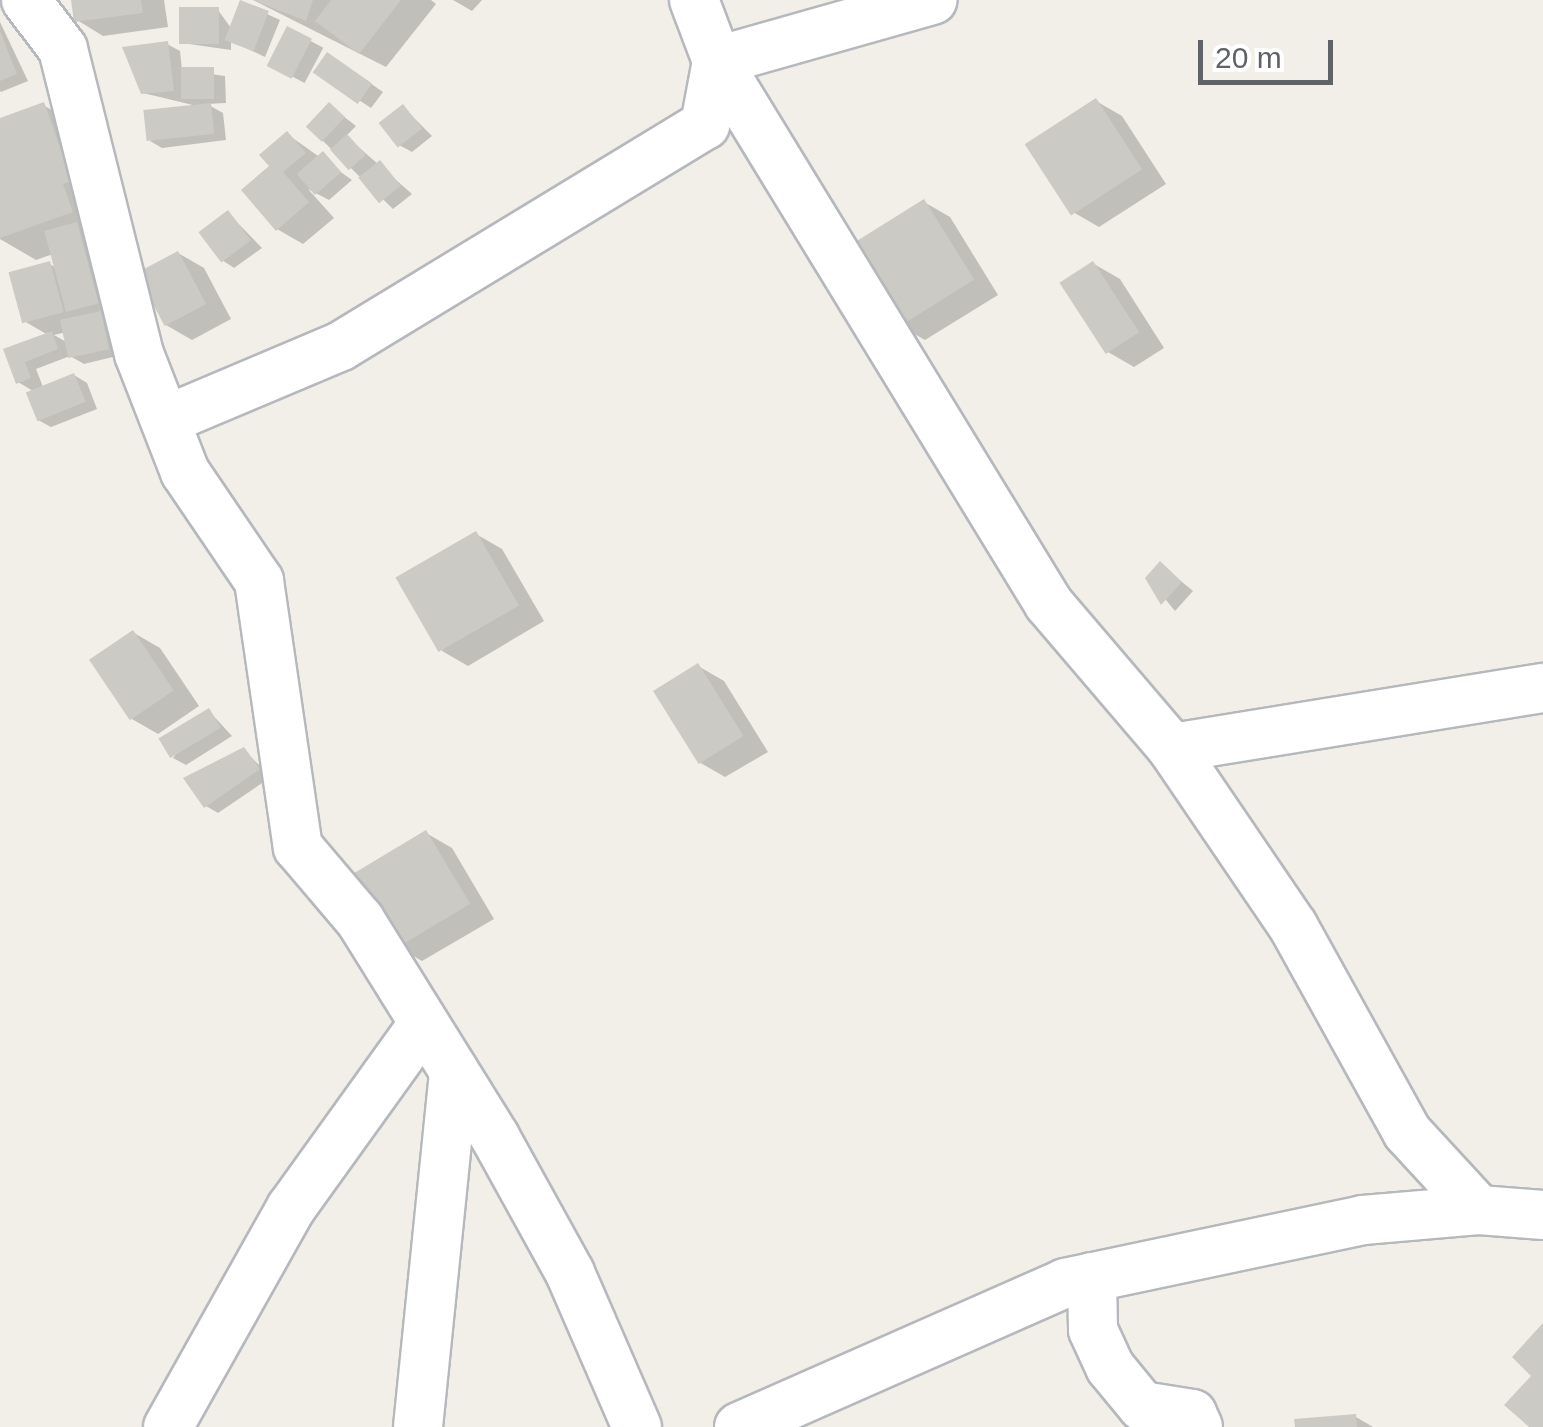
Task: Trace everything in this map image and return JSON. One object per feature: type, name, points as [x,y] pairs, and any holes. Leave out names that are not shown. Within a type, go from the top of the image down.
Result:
[{"type":"street","points":[[694,0],[717,62],[1049,604],[1172,748],[1293,926],[1407,1132],[1480,1210]]},
{"type":"street","points":[[717,62],[933,0]]},
{"type":"street","points":[[37,6],[63,49],[139,354],[185,472],[259,581],[298,846],[360,920],[454,1072],[570,1273],[637,1427]]},
{"type":"street","points":[[166,420],[341,346],[705,125],[717,62]]},
{"type":"street","points":[[1172,748],[1543,688]]},
{"type":"street","points":[[168,1427],[291,1208],[423,1024]]},
{"type":"street","points":[[418,1427],[454,1072]]},
{"type":"street","points":[[739,1427],[1092,1278],[1364,1220],[1480,1210],[1543,1215]]},
{"type":"street","points":[[1092,1278],[1094,1330],[1110,1368],[1142,1406],[1192,1414],[1198,1427]]},
{"type":"building","points":[[71,0],[141,0],[143,13],[74,22]]},
{"type":"building","points":[[240,0],[269,11],[254,51],[225,40]]},
{"type":"building","points":[[253,0],[313,0],[306,21]]},
{"type":"building","points":[[331,0],[401,0],[359,54],[315,21]]},
{"type":"building","points":[[179,7],[219,7],[219,44],[179,44]]},
{"type":"building","points":[[287,26],[312,39],[292,79],[267,66]]},
{"type":"building","points":[[0,31],[17,74],[0,81]]},
{"type":"building","points":[[168,41],[174,91],[141,94],[122,47]]},
{"type":"building","points":[[327,52],[372,84],[358,104],[313,72]]},
{"type":"building","points":[[181,67],[214,67],[214,99],[181,99]]},
{"type":"building","points":[[1096,98],[1142,169],[1071,216],[1025,144]]},
{"type":"building","points":[[44,102],[72,181],[63,184],[73,212],[0,238],[0,118]]},
{"type":"building","points":[[329,102],[345,117],[322,142],[306,127]]},
{"type":"building","points":[[211,103],[214,134],[147,141],[143,110]]},
{"type":"building","points":[[403,104],[422,128],[398,148],[379,123]]},
{"type":"building","points":[[287,131],[306,153],[283,172],[309,202],[276,231],[241,190],[269,166],[259,155]]},
{"type":"building","points":[[347,134],[366,155],[349,170],[330,149]]},
{"type":"building","points":[[323,151],[341,172],[315,195],[297,174]]},
{"type":"building","points":[[380,160],[401,186],[379,203],[358,178]]},
{"type":"building","points":[[924,199],[974,280],[898,327],[848,247]]},
{"type":"building","points":[[228,210],[251,240],[221,263],[198,232]]},
{"type":"building","points":[[77,222],[99,303],[66,312],[44,231]]},
{"type":"building","points":[[178,251],[206,304],[165,326],[137,273]]},
{"type":"building","points":[[50,261],[64,312],[22,323],[8,272]]},
{"type":"building","points":[[1093,261],[1139,332],[1106,354],[1059,283]]},
{"type":"building","points":[[101,311],[109,349],[68,358],[60,320]]},
{"type":"building","points":[[52,331],[58,349],[25,362],[31,378],[16,384],[3,349]]},
{"type":"building","points":[[74,373],[86,402],[37,421],[26,392]]},
{"type":"building","points":[[476,531],[519,605],[438,652],[395,578]]},
{"type":"building","points":[[1160,561],[1182,582],[1161,605],[1145,578]]},
{"type":"building","points":[[133,630],[174,691],[130,720],[89,660]]},
{"type":"building","points":[[698,663],[744,736],[699,764],[653,691]]},
{"type":"building","points":[[209,708],[221,728],[170,758],[158,738]]},
{"type":"building","points":[[244,747],[260,769],[204,808],[183,778]]},
{"type":"building","points":[[426,830],[470,904],[396,949],[351,875]]},
{"type":"building","points":[[1543,1323],[1543,1427],[1529,1427],[1504,1405],[1531,1376],[1512,1357]]},
{"type":"building","points":[[1356,1414],[1357,1427],[1295,1427],[1294,1419]]}]
